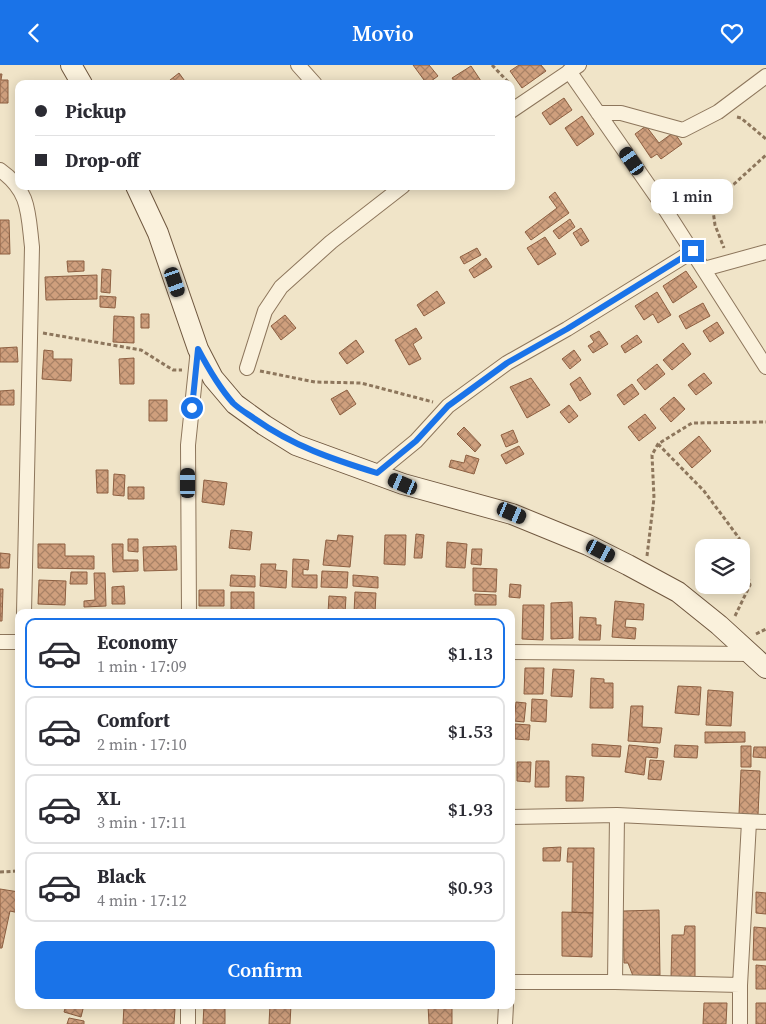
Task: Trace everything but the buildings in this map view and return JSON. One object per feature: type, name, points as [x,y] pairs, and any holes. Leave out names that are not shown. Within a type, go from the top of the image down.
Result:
[{"type":"main road","points":[[71,65],[80,80]]},
{"type":"main road","points":[[138,190],[158,233],[198,349],[214,378],[235,404],[296,445],[403,484],[512,513],[588,545],[678,591],[759,661]]},
{"type":"street","points":[[298,65],[311,80]]},
{"type":"street","points":[[515,108],[574,68],[598,113],[693,251],[766,367]]},
{"type":"street","points":[[598,113],[621,113],[683,130],[718,112],[766,76]]},
{"type":"street","points":[[0,170],[15,183]]},
{"type":"street","points":[[19,190],[27,204],[32,247],[24,609]]},
{"type":"street","points":[[247,369],[265,311],[281,287],[331,242],[398,190]]},
{"type":"street","points":[[377,473],[416,441],[448,406],[507,363],[567,329],[693,251]]},
{"type":"street","points":[[704,269],[766,252]]},
{"type":"street","points":[[190,609],[188,445],[198,349]]},
{"type":"street","points":[[0,642],[15,642]]},
{"type":"street","points":[[515,652],[759,661]]},
{"type":"street","points":[[615,982],[617,815]]},
{"type":"street","points":[[515,817],[617,815],[766,822]]},
{"type":"street","points":[[740,1024],[740,985],[749,822]]},
{"type":"street","points":[[515,982],[740,985]]},
{"type":"street","points":[[188,1009],[188,1024]]},
{"type":"street","points":[[505,1024],[506,1009]]},
{"type":"path","points":[[492,65],[506,80]]},
{"type":"path","points":[[718,112],[741,118],[766,139]]},
{"type":"path","points":[[665,209],[711,196],[734,184],[766,155]]},
{"type":"path","points":[[711,196],[716,225],[729,262]]},
{"type":"path","points":[[30,331],[141,350],[173,370],[195,370]]},
{"type":"path","points":[[247,369],[315,382],[361,383],[448,406]]},
{"type":"path","points":[[645,574],[654,498],[652,455],[658,443],[692,423],[766,421]]},
{"type":"path","points":[[658,443],[704,491],[739,539]]},
{"type":"path","points":[[726,631],[745,594]]},
{"type":"path","points":[[0,872],[15,871]]},
{"type":"route","points":[[192,408],[198,349],[214,378],[235,404],[264,425],[296,445],[377,473],[416,441],[448,406],[507,363],[567,329],[693,251]]}]
